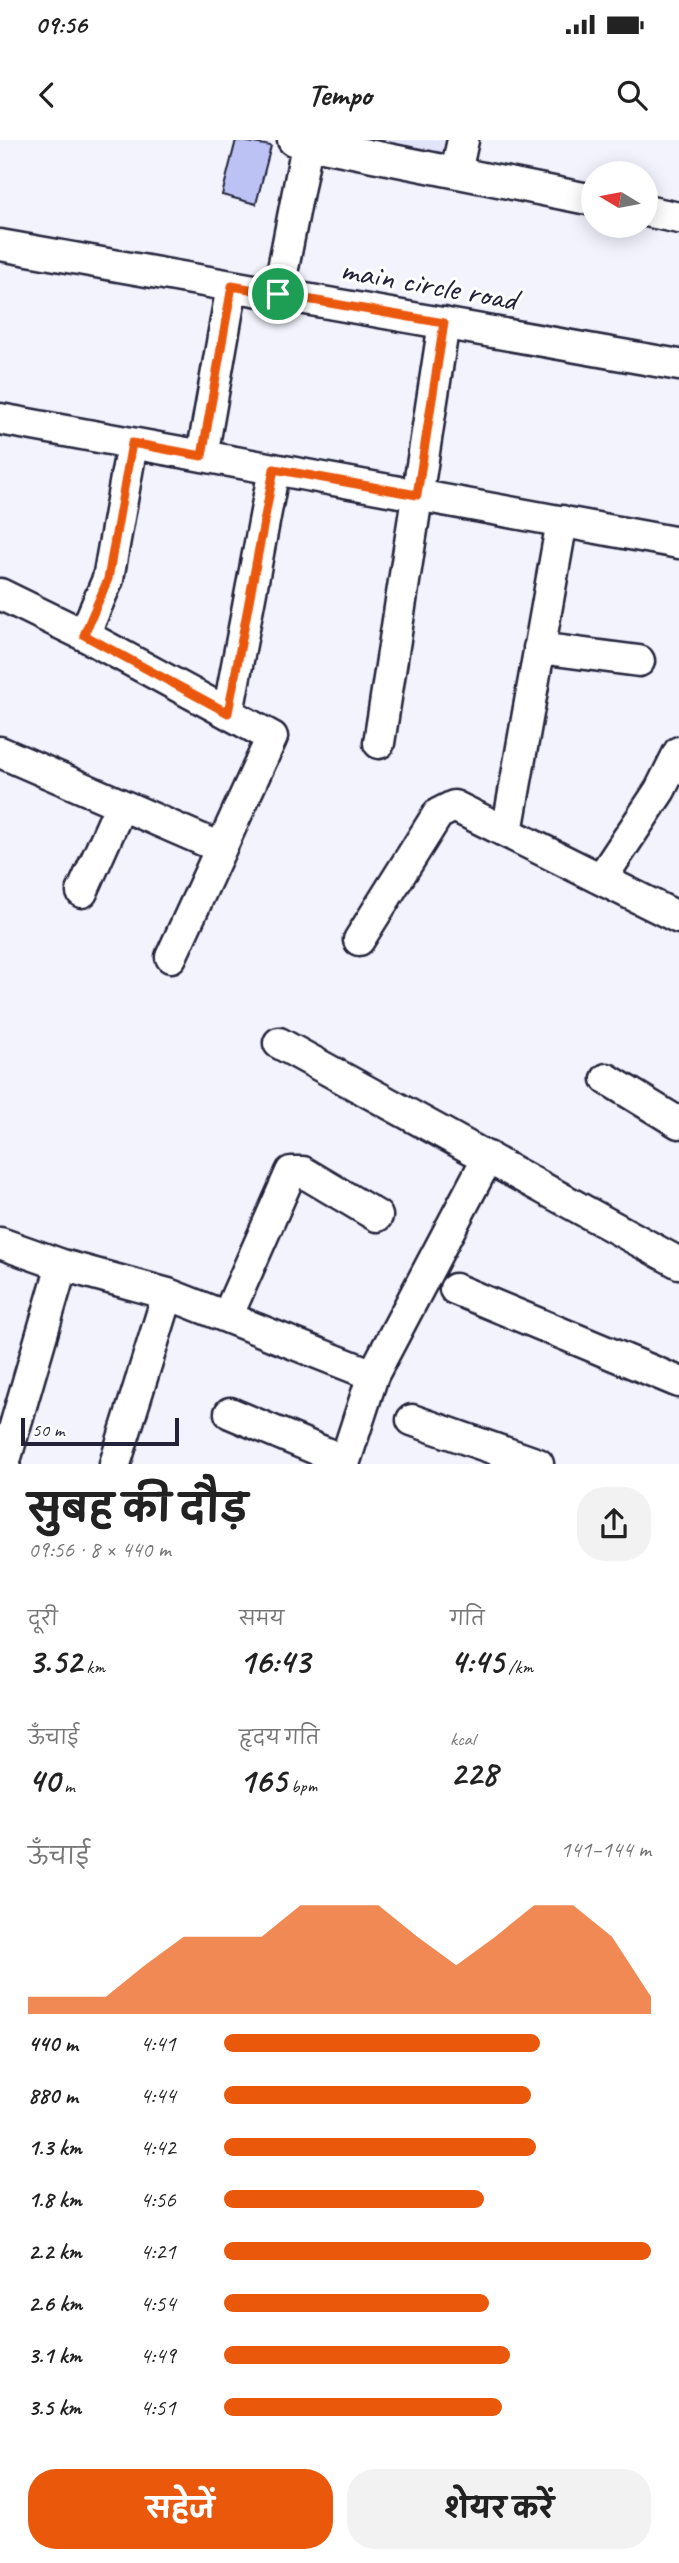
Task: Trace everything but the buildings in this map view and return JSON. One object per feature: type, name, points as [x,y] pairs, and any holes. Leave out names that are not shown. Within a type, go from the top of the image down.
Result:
[{"type":"street","points":[[456,172],[463,140]]},
{"type":"street","points":[[278,294],[303,141],[581,198]]},
{"type":"street","points":[[658,214],[679,218]]},
{"type":"street","name":"main circle road","points":[[0,245],[679,365]]},
{"type":"street","points":[[202,456],[232,286]]},
{"type":"street","points":[[379,743],[444,323]]},
{"type":"street","points":[[0,419],[679,543]]},
{"type":"street","points":[[84,635],[108,579],[132,443]]},
{"type":"street","points":[[228,713],[274,469]]},
{"type":"street","points":[[507,831],[562,522]]},
{"type":"street","points":[[0,594],[84,635],[272,737],[171,957]]},
{"type":"street","points":[[539,648],[639,661]]},
{"type":"street","points":[[601,879],[660,790],[679,752]]},
{"type":"street","points":[[2,759],[121,805],[221,848]]},
{"type":"street","points":[[82,892],[121,805]]},
{"type":"street","points":[[359,940],[438,814],[454,806],[679,918]]},
{"type":"street","points":[[279,1043],[679,1263]]},
{"type":"street","points":[[607,1079],[679,1123]]},
{"type":"street","points":[[230,1413],[344,1463],[373,1375],[488,1157]]},
{"type":"street","points":[[228,1317],[291,1172],[303,1172],[377,1216]]},
{"type":"street","points":[[0,1243],[62,1265],[168,1294],[373,1375]]},
{"type":"street","points":[[4,1464],[62,1265]]},
{"type":"street","points":[[455,1289],[679,1382]]},
{"type":"street","points":[[115,1464],[168,1294]]},
{"type":"street","points":[[412,1420],[538,1464]]},
{"type":"shaded area","points":[[309,140],[456,140],[453,167]]},
{"type":"route","points":[[232,286],[278,294],[444,323],[417,495],[274,469],[228,713],[84,635],[108,579],[132,443],[202,456],[232,286]]}]
